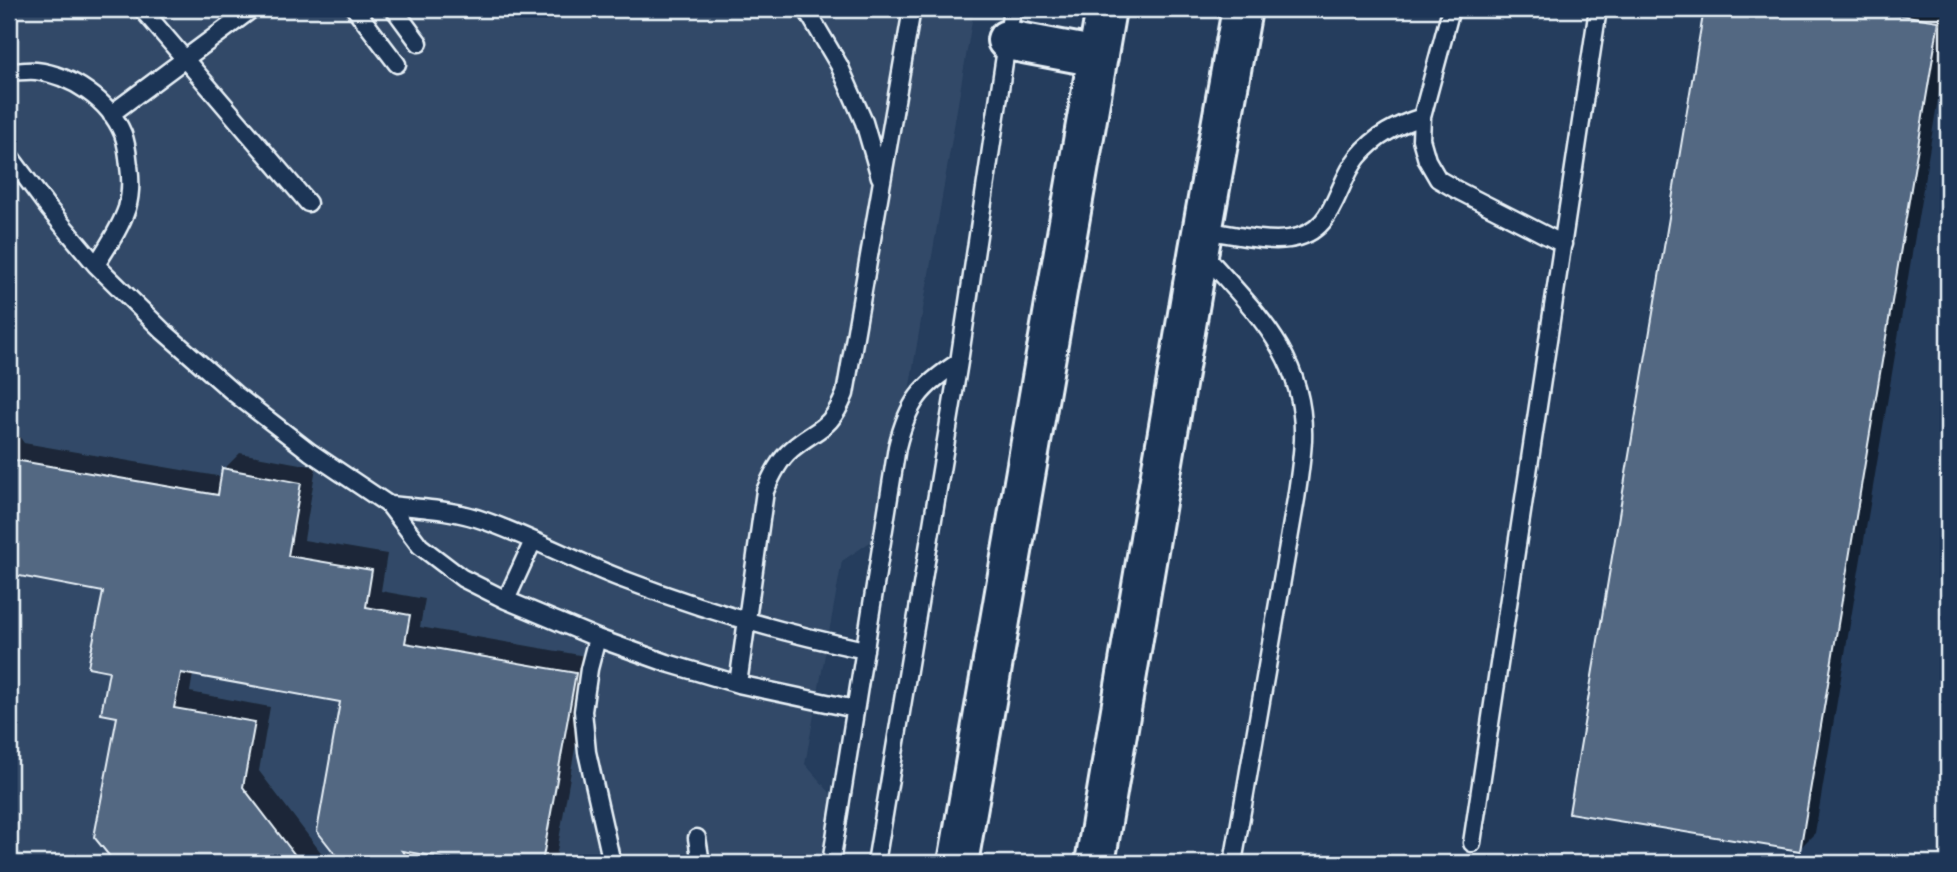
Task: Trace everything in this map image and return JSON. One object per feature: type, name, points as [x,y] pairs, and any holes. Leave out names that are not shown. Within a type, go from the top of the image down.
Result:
[{"type":"main road","points":[[958,863],[1107,9]]},
{"type":"main road","points":[[1094,863],[1242,9]]},
{"type":"main road","points":[[1010,24],[1098,57]]},
{"type":"lane","points":[[142,9],[308,203]]},
{"type":"lane","points":[[111,114],[252,9]]},
{"type":"lane","points":[[355,9],[397,64]]},
{"type":"lane","points":[[394,9],[419,43]]},
{"type":"lane","points":[[806,9],[839,65],[859,110],[881,183]]},
{"type":"lane","points":[[738,684],[765,491],[775,468],[791,449],[827,425],[838,411],[845,394],[912,9]]},
{"type":"lane","points":[[1451,9],[1422,117],[1421,139],[1427,160],[1438,179],[1563,244]]},
{"type":"lane","points":[[1472,843],[1598,9]]},
{"type":"lane","points":[[876,863],[959,362],[1010,24]]},
{"type":"lane","points":[[9,72],[35,71],[64,78],[90,93],[111,114],[124,135],[131,182],[127,207],[96,265]]},
{"type":"lane","points":[[1201,239],[1276,240],[1301,237],[1312,231],[1331,213],[1341,186],[1359,155],[1387,131],[1422,117]]},
{"type":"lane","points":[[9,155],[49,209],[96,265],[163,331],[235,394],[310,452],[389,505],[420,546],[462,578],[506,600],[597,638],[667,663],[738,684],[855,709]]},
{"type":"lane","points":[[1201,239],[1267,325],[1283,351],[1295,379],[1302,409],[1300,470],[1233,863]]},
{"type":"lane","points":[[831,863],[897,447],[904,420],[917,396],[936,376],[959,362]]},
{"type":"lane","points":[[389,505],[439,509],[487,521],[603,572],[662,594],[746,622],[865,650]]},
{"type":"lane","points":[[506,600],[533,541]]},
{"type":"lane","points":[[597,638],[583,710],[587,752],[612,863]]},
{"type":"lane","points":[[697,838],[701,863]]},
{"type":"shaded area","points":[[9,9],[974,9],[885,532],[842,561],[805,764],[838,802],[827,863],[9,863]]},
{"type":"building","points":[[1704,9],[1862,9],[1939,21],[1800,851],[1569,813]]},
{"type":"building","points":[[9,459],[218,495],[222,468],[301,483],[288,556],[372,570],[366,607],[410,615],[405,643],[576,673],[542,863],[471,863],[402,851],[412,863],[342,863],[317,831],[340,702],[181,673],[174,708],[255,722],[243,787],[301,863],[115,863],[94,837],[117,717],[101,714],[109,671],[88,667],[103,592],[9,574]]}]
